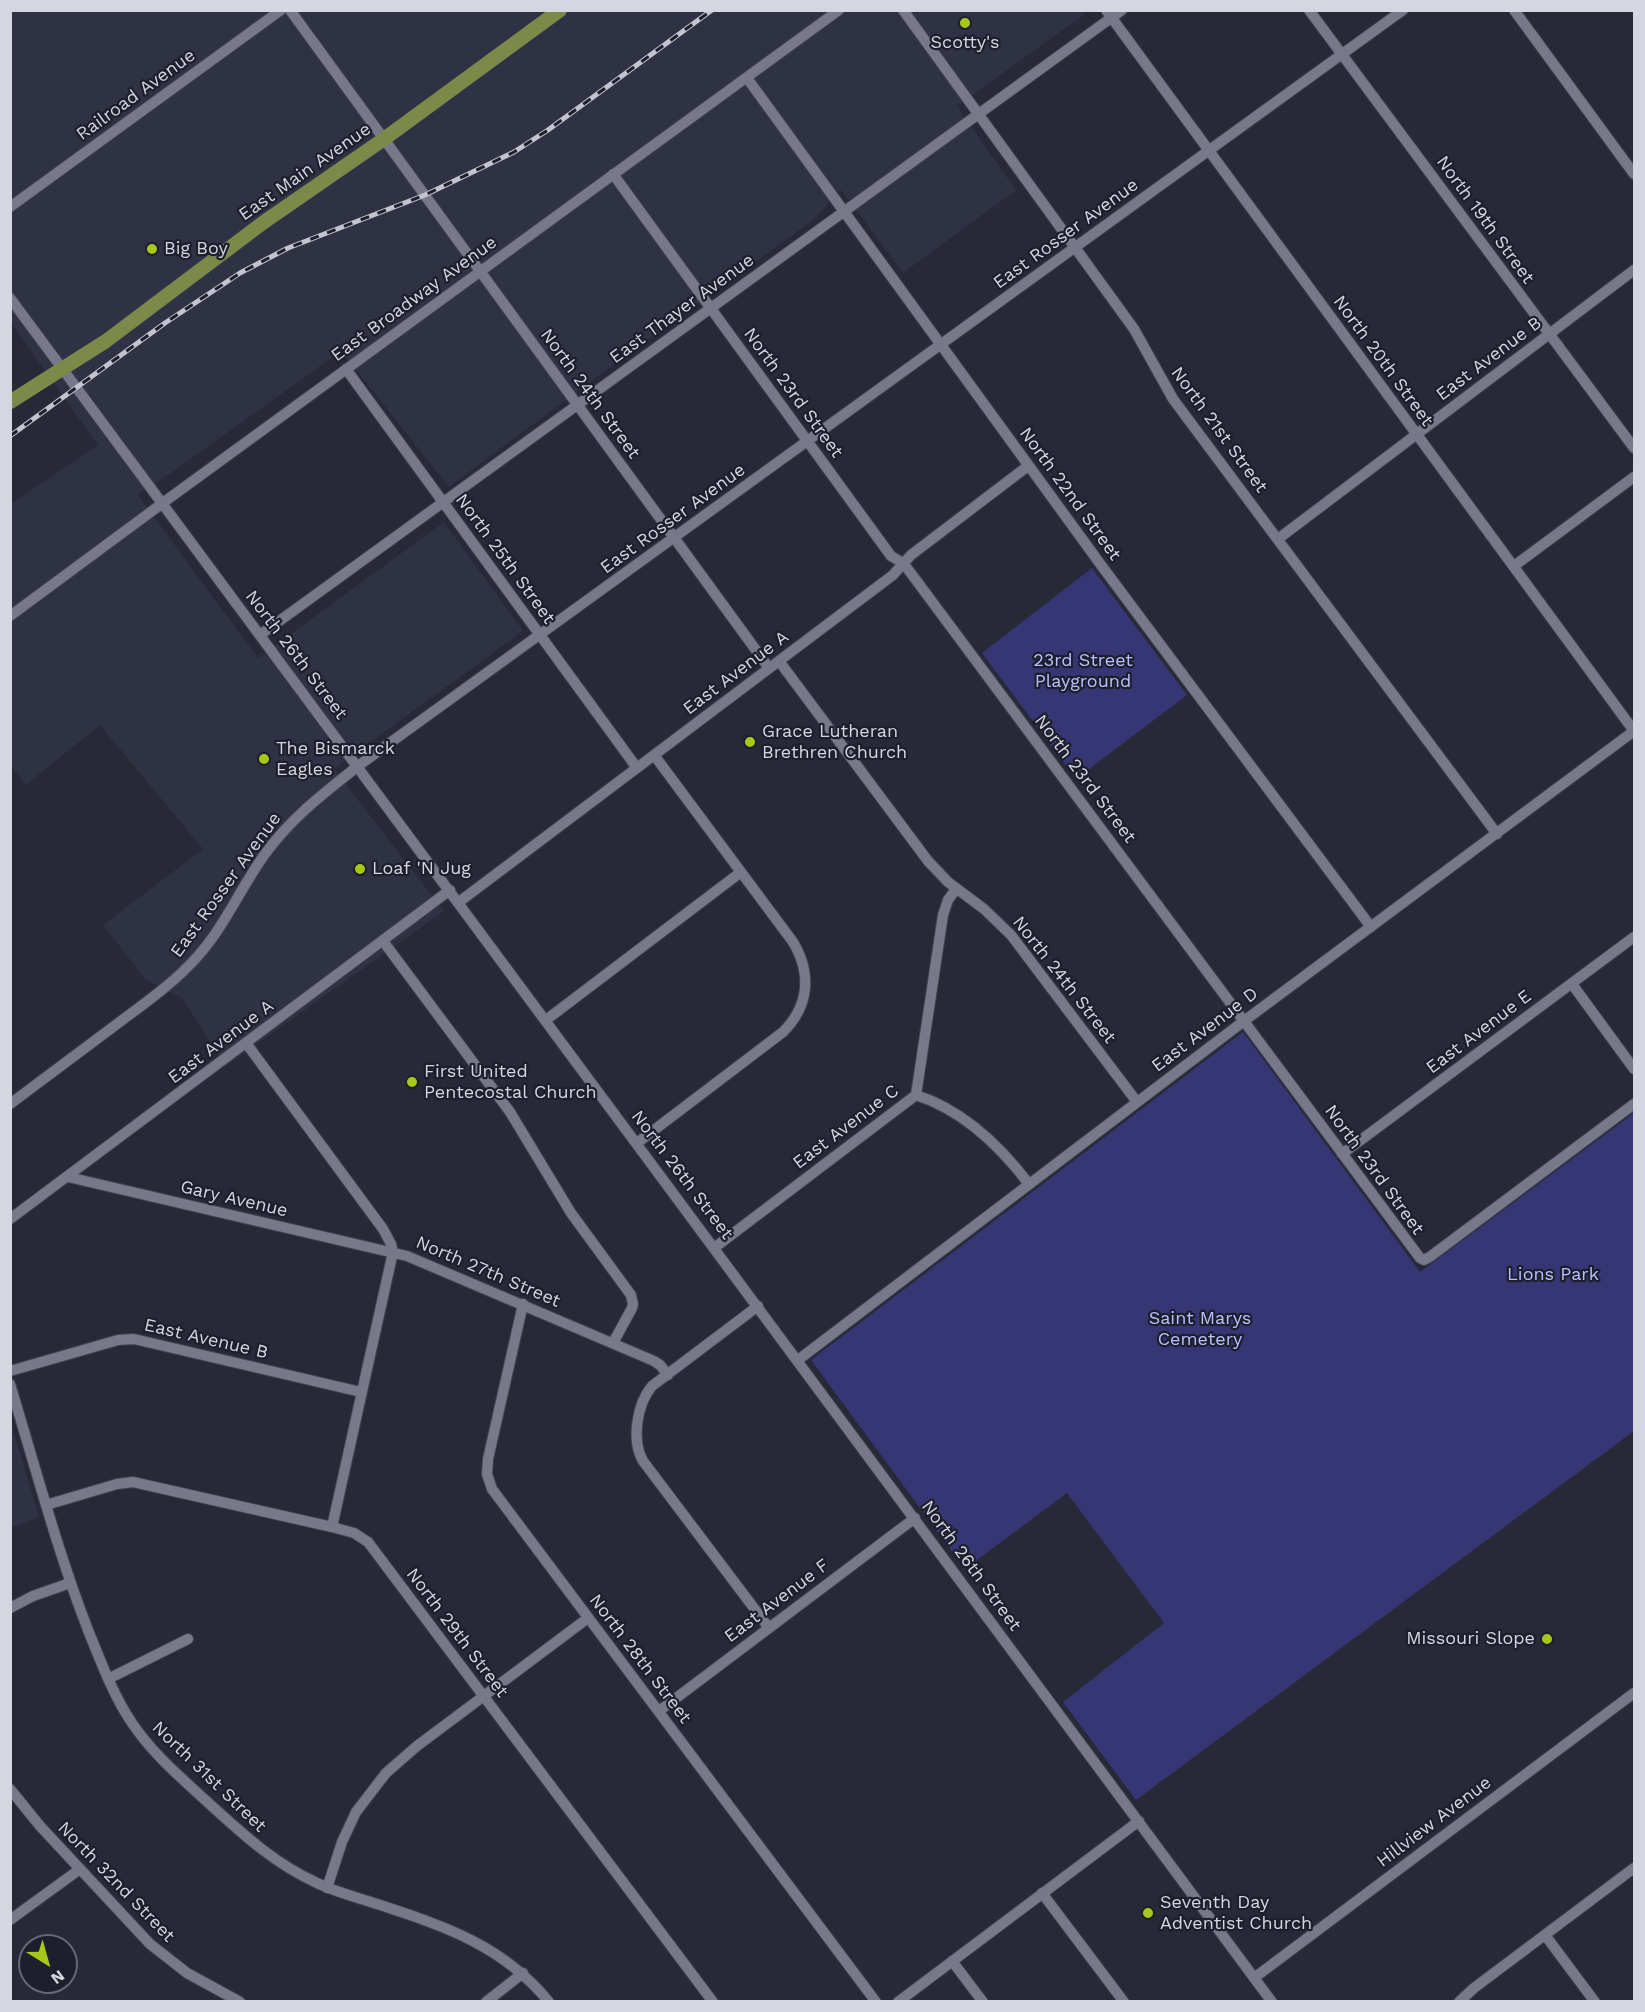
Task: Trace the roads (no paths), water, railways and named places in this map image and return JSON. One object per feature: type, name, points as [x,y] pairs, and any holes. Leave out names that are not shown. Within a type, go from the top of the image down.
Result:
[{"type":"main road","name":"East Main Avenue","points":[[10,402],[63,370],[190,279],[264,222],[384,139],[560,10]]},
{"type":"street","name":"Railroad Avenue","points":[[10,207],[281,10]]},
{"type":"street","name":"North 24th Street","points":[[290,10],[769,668]]},
{"type":"street","name":"East Broadway Avenue","points":[[10,616],[839,10]]},
{"type":"street","name":"North 21st Street","points":[[903,10],[1134,329],[1170,394],[1497,834]]},
{"type":"street","name":"East Thayer Avenue","points":[[260,635],[979,115],[1109,14],[1122,10]]},
{"type":"street","name":"North 19th Street","points":[[1310,10],[1548,335],[1635,448]]},
{"type":"street","name":"East Rosser Avenue","points":[[10,1104],[179,976],[214,935],[259,862],[285,828],[358,766],[675,539],[1403,10]]},
{"type":"street","points":[[1514,10],[1635,174]]},
{"type":"street","name":"North 20th Street","points":[[1109,14],[1634,731]]},
{"type":"street","name":"North 22nd Street","points":[[747,78],[942,344],[1028,466],[1371,927]]},
{"type":"street","name":"North 23rd Street","points":[[613,174],[891,556],[903,563],[1417,1255],[1424,1260],[1431,1256],[1635,1104]]},
{"type":"street","name":"East Avenue B","points":[[1278,539],[1635,270]]},
{"type":"street","name":"North 26th Street","points":[[10,298],[1272,2001]]},
{"type":"street","name":"North 25th Street","points":[[346,369],[637,768]]},
{"type":"street","name":"East Avenue A","points":[[459,902],[893,575],[911,555],[1028,466]]},
{"type":"street","points":[[1514,566],[1635,477]]},
{"type":"street","name":"North 24th Street","points":[[779,661],[928,861],[956,889],[984,909],[1011,935],[1137,1102]]},
{"type":"street","name":"East Avenue D","points":[[798,1360],[1244,1021],[1634,731]]},
{"type":"street","points":[[637,1143],[783,1032],[798,1015],[803,1004],[807,983],[798,951],[654,755]]},
{"type":"street","points":[[546,1020],[741,872]]},
{"type":"street","name":"East Avenue C","points":[[714,1248],[916,1095],[943,915],[948,900],[956,889]]},
{"type":"street","name":"East Avenue A","points":[[10,1219],[450,890]]},
{"type":"street","name":"East Avenue E","points":[[1342,1154],[1635,936]]},
{"type":"street","points":[[383,941],[516,1121],[577,1221],[633,1299],[632,1308],[613,1343]]},
{"type":"street","points":[[1572,984],[1635,1069]]},
{"type":"street","name":"North 27th Street","points":[[246,1043],[382,1229],[393,1252],[523,1304],[654,1361],[668,1375]]},
{"type":"street","points":[[916,1095],[934,1102],[959,1117],[990,1140],[1029,1184]]},
{"type":"street","name":"Gary Avenue","points":[[68,1177],[393,1252]]},
{"type":"street","points":[[46,1505],[117,1484],[133,1482],[332,1527],[393,1252]]},
{"type":"street","name":"North 28th Street","points":[[523,1304],[488,1459],[487,1474],[496,1496],[876,2001]]},
{"type":"street","points":[[758,1306],[652,1386],[643,1400],[637,1429],[637,1446],[643,1461],[769,1628]]},
{"type":"street","name":"East Avenue B","points":[[10,1371],[118,1340],[134,1340],[361,1392]]},
{"type":"street","name":"North 31st Street","points":[[10,1384],[70,1583],[108,1679],[134,1725],[169,1766],[259,1849],[291,1870],[327,1887],[459,1933],[496,1953],[523,1974],[549,2001]]},
{"type":"street","name":"East Avenue F","points":[[659,1711],[915,1518]]},
{"type":"street","name":"North 29th Street","points":[[332,1527],[354,1533],[368,1542],[713,2001]]},
{"type":"street","points":[[10,1608],[33,1596],[70,1583]]},
{"type":"street","points":[[327,1887],[349,1826],[375,1785],[408,1754],[588,1618]]},
{"type":"street","points":[[108,1679],[188,1639]]},
{"type":"street","name":"Hillview Avenue","points":[[1254,1978],[1635,1693]]},
{"type":"street","name":"North 32nd Street","points":[[10,1789],[25,1809],[162,1955],[187,1973],[240,2001]]},
{"type":"street","points":[[898,2001],[1139,1821]]},
{"type":"street","points":[[1459,2001],[1635,1868]]},
{"type":"street","points":[[10,1920],[80,1869]]},
{"type":"street","points":[[1042,1893],[1124,2001]]},
{"type":"street","points":[[1545,1935],[1595,2001]]},
{"type":"street","points":[[952,1961],[983,2001]]},
{"type":"street","points":[[486,2001],[523,1974]]},
{"type":"railway","points":[[10,436],[165,323],[240,273],[288,248],[425,195],[514,152],[548,130],[712,10]]},
{"type":"place","name":"Scotty's","points":[[965,23]]},
{"type":"place","name":"Big Boy","points":[[152,249]]},
{"type":"place","name":"Grace Lutheran Brethren Church","points":[[750,742]]},
{"type":"place","name":"The Bismarck Eagles","points":[[264,759]]},
{"type":"place","name":"Loaf 'N Jug","points":[[360,869]]},
{"type":"place","name":"First United Pentecostal Church","points":[[412,1082]]},
{"type":"place","name":"Missouri Slope","points":[[1547,1639]]},
{"type":"place","name":"Seventh Day Adventist Church","points":[[1148,1913]]},
{"type":"park label","name":"23rd Street Playground","points":[[1083,671]]},
{"type":"park label","name":"Lions Park","points":[[1553,1275]]},
{"type":"park label","name":"Saint Marys Cemetery","points":[[1200,1329]]}]
